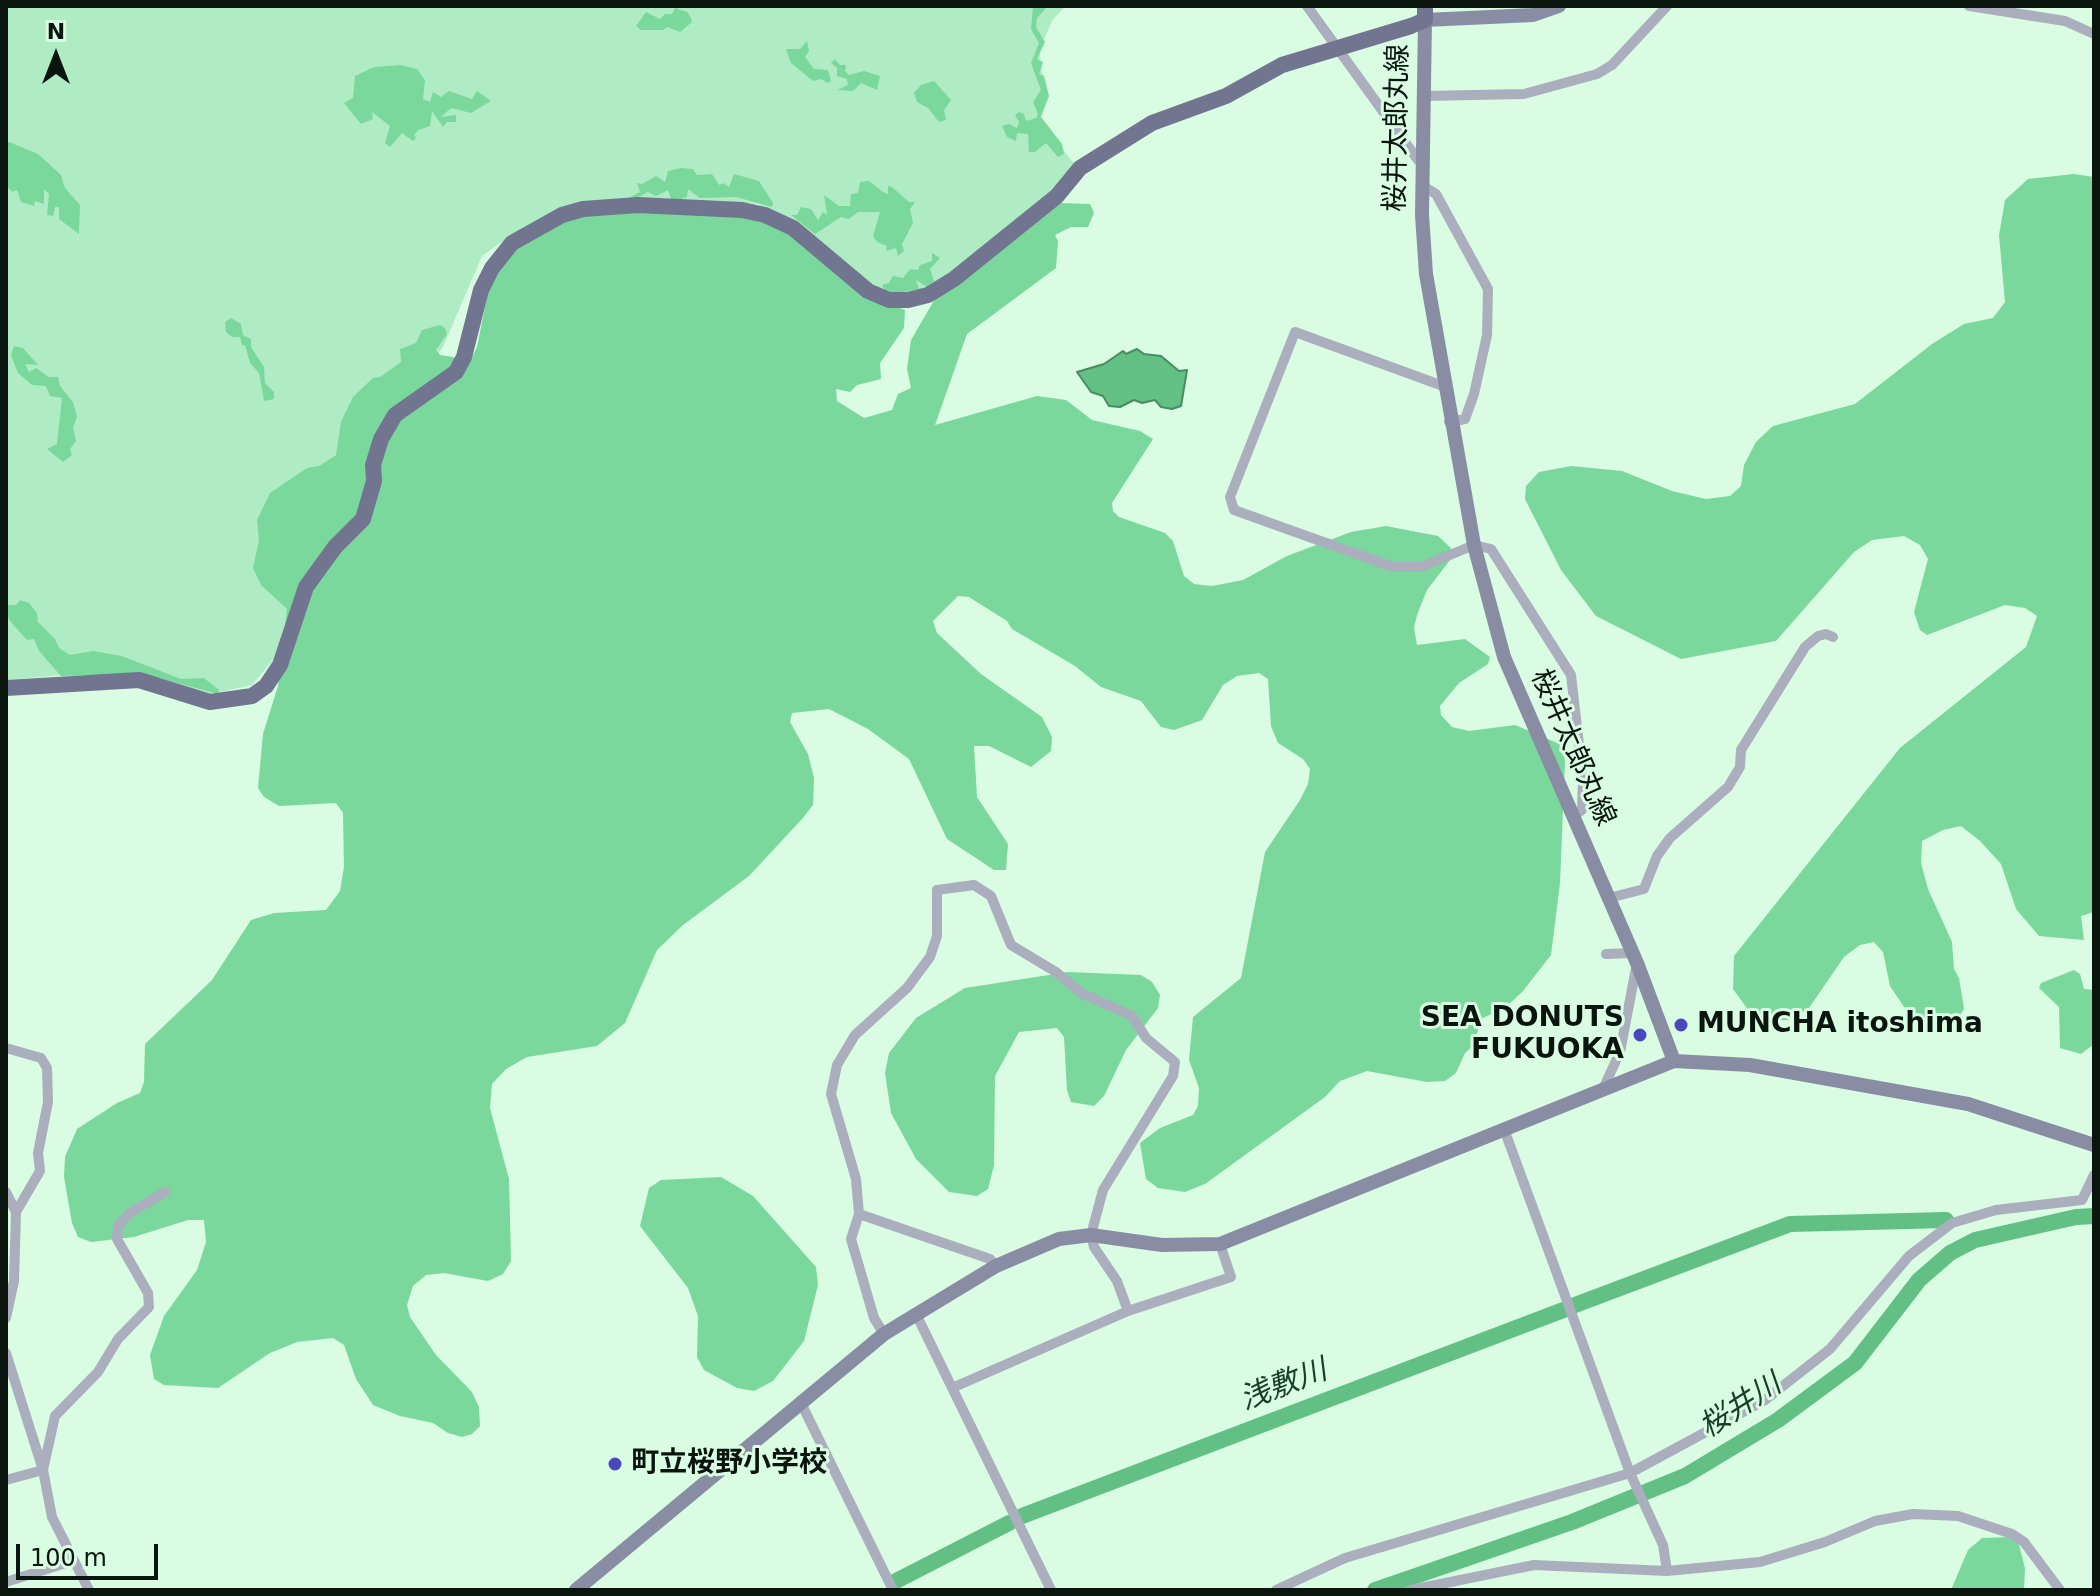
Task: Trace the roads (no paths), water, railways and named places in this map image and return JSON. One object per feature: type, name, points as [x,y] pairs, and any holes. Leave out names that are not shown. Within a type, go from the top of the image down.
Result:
[{"type":"main road","points":[[6,688],[139,680],[210,702],[252,696],[266,686],[280,665],[306,587],[335,547],[363,519],[374,481],[373,465],[381,439],[395,415],[456,372],[464,357],[481,290],[492,268],[512,243],[562,215],[583,209],[638,205],[742,210],[765,215],[793,228],[868,291],[889,300],[908,300],[928,295],[954,279],[1057,196],[1080,168],[1152,123],[1226,96],[1282,65],[1425,13],[1533,15],[1559,6]]},
{"type":"main road","name":"桜井太郎丸線","points":[[1425,13],[1423,186],[1426,274],[1449,422],[1474,545],[1504,657],[1635,958],[1674,1061]]},
{"type":"main road","points":[[576,1590],[884,1334],[996,1266],[1059,1239],[1091,1235],[1162,1245],[1220,1244],[1674,1061],[1750,1065],[1968,1104],[2094,1145]]},
{"type":"street","points":[[1307,6],[1418,160],[1423,161]]},
{"type":"street","points":[[1424,96],[1524,94],[1597,74],[1612,65],[1667,6]]},
{"type":"street","points":[[1969,6],[2065,21],[2094,34]]},
{"type":"street","points":[[1423,186],[1436,194],[1488,289],[1487,335],[1474,394],[1465,419],[1449,422]]},
{"type":"street","points":[[1443,386],[1295,332],[1230,497],[1234,510],[1393,567],[1421,567],[1474,545],[1491,549],[1571,675],[1583,780],[1582,810],[1574,816]]},
{"type":"street","points":[[1609,898],[1644,889],[1657,856],[1670,838],[1728,787],[1740,767],[1741,750],[1805,647],[1818,636],[1826,634],[1833,637]]},
{"type":"street","points":[[884,1334],[874,1318],[852,1246],[859,1214],[856,1179],[831,1094],[837,1065],[855,1035],[907,988],[930,957],[937,936],[937,890],[974,885],[991,896],[1011,945],[1056,972],[1081,993],[1132,1016],[1146,1038],[1175,1062],[1173,1076],[1103,1190],[1091,1235],[1094,1247],[1117,1281],[1128,1311]]},
{"type":"street","points":[[1603,1089],[1624,1038],[1635,958],[1606,954]]},
{"type":"street","points":[[6,1048],[41,1058],[47,1068],[48,1102],[38,1153],[40,1171],[16,1212]]},
{"type":"street","points":[[1504,1129],[1633,1477],[1663,1545],[1667,1571]]},
{"type":"street","points":[[1276,1590],[1345,1558],[1633,1477],[1765,1400],[1830,1349],[1909,1256],[1952,1223],[1996,1210],[2082,1200],[2094,1175]]},
{"type":"street","points":[[6,1192],[16,1212],[14,1281],[6,1318]]},
{"type":"street","points":[[43,1470],[55,1416],[98,1372],[118,1339],[149,1307],[148,1293],[117,1239],[118,1226],[130,1213],[165,1192]]},
{"type":"street","points":[[859,1214],[990,1259],[996,1266]]},
{"type":"street","points":[[952,1388],[1128,1311],[1231,1277],[1220,1244]]},
{"type":"street","points":[[916,1314],[1051,1590]]},
{"type":"street","points":[[6,1353],[43,1470],[52,1517],[89,1590]]},
{"type":"street","points":[[800,1401],[893,1590]]},
{"type":"street","points":[[6,1480],[43,1470]]},
{"type":"street","points":[[1416,1589],[1534,1565],[1667,1571],[1773,1560],[1875,1521],[1904,1515],[1939,1514],[1976,1520],[2012,1534],[2024,1542],[2060,1590]]},
{"type":"street","points":[[6,1582],[72,1561]]},
{"type":"waterway","name":"桜井川","points":[[1375,1590],[1572,1522],[1685,1476],[1778,1420],[1855,1363],[1919,1280],[1950,1253],[1975,1240],[2076,1217],[2094,1216]]},
{"type":"waterway","name":"浅敷川","points":[[1575,1305],[1790,1224],[1946,1220]]},
{"type":"waterway","name":"浅敷川","points":[[1022,1516],[1566,1309]]},
{"type":"waterway","name":"浅敷川","points":[[894,1582],[1009,1523]]},
{"type":"place","name":"MUNCHA itoshima","points":[[1681,1025]]},
{"type":"place","name":"SEA DONUTS FUKUOKA","points":[[1640,1035]]},
{"type":"place","name":"町立桜野小学校","points":[[615,1464]]}]
